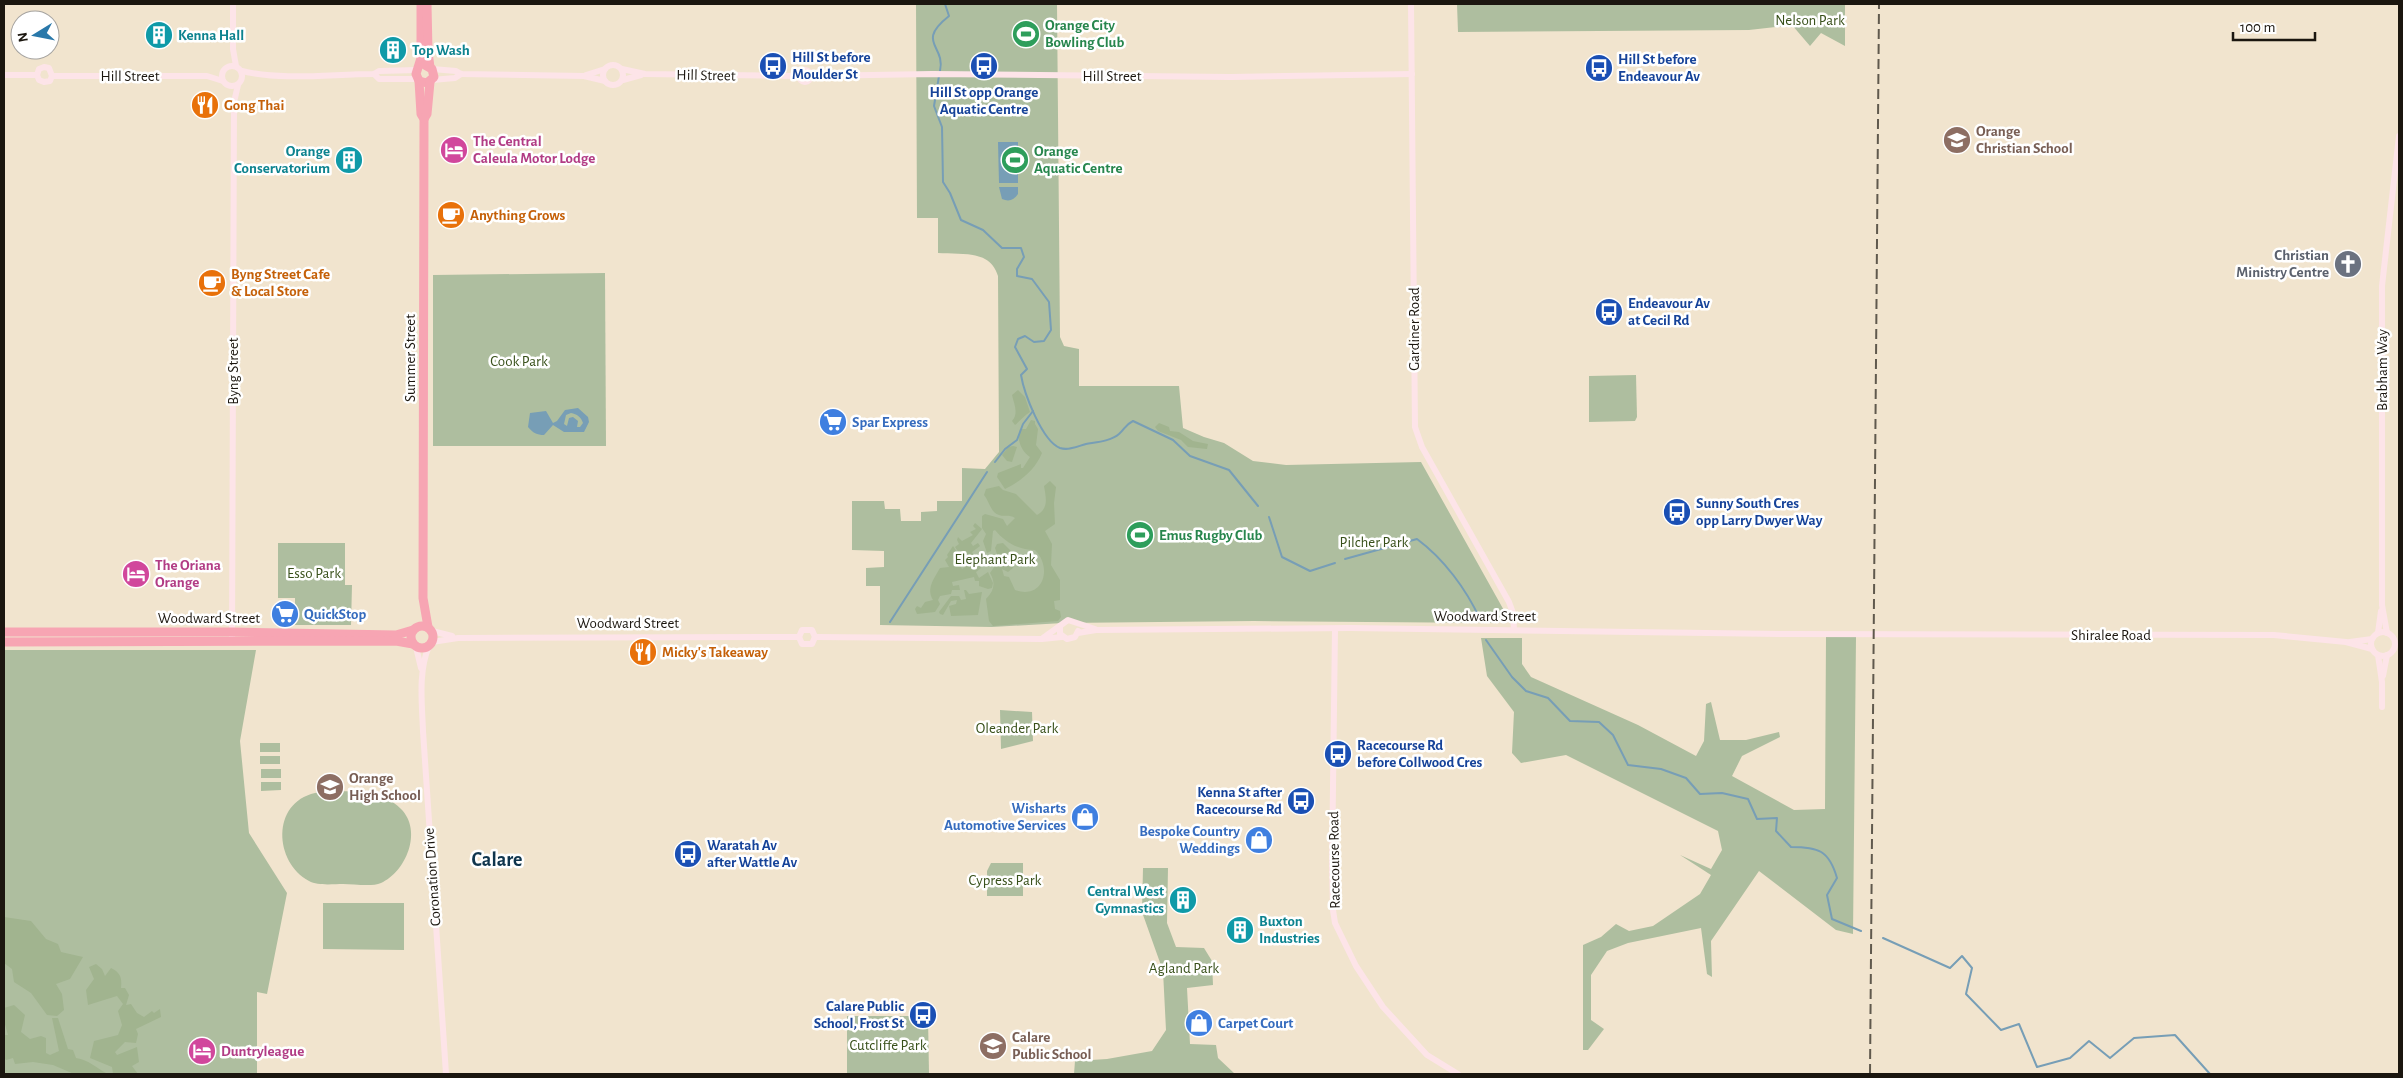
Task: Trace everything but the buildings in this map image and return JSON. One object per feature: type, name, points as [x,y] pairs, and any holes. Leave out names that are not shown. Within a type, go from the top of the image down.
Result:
[{"type":"highway","name":"Summer Street","points":[[421,4],[421,58],[418,75],[421,114],[424,119]]},
{"type":"highway","points":[[427,4],[428,47],[431,68],[434,74],[431,81],[424,84],[418,75],[425,65],[431,68]]},
{"type":"highway","name":"Summer Street","points":[[430,629],[423,598],[424,119],[427,114],[431,81]]},
{"type":"highway","name":"Summer Street","points":[[415,628],[423,598]]},
{"type":"highway","points":[[415,628],[430,629],[431,644],[423,648],[414,645],[410,636],[415,628]]},
{"type":"highway","name":"Woodward Street","points":[[4,632],[232,632],[396,635],[415,628]]},
{"type":"highway","name":"Woodward Street","points":[[4,642],[400,641],[414,645]]},
{"type":"street","points":[[233,4],[233,49],[239,69],[259,75],[374,74],[379,79],[418,75]]},
{"type":"street","name":"Gardiner Road","points":[[1411,4],[1415,427],[1422,447],[1509,602],[1513,613],[1514,630]]},
{"type":"street","points":[[225,69],[233,49]]},
{"type":"street","points":[[431,68],[456,71],[461,74],[584,76],[605,81],[614,86],[623,80],[622,69],[614,65],[584,76]]},
{"type":"street","points":[[47,67],[51,70],[52,76],[50,81],[44,82],[39,80],[37,75],[39,69],[47,67]]},
{"type":"street","name":"Hill Street","points":[[207,76],[225,69],[239,69]]},
{"type":"street","name":"Byng Street","points":[[225,69],[226,83],[234,102]]},
{"type":"street","name":"Byng Street","points":[[232,641],[234,102],[240,82],[239,69]]},
{"type":"street","points":[[605,69],[603,75],[605,81]]},
{"type":"street","name":"Hill Street","points":[[622,69],[645,74],[798,76],[799,72],[804,69],[810,72],[811,76],[952,74],[1231,77],[1412,74]]},
{"type":"street","points":[[4,74],[37,75]]},
{"type":"street","points":[[431,81],[455,78],[461,74]]},
{"type":"street","name":"Hill Street","points":[[623,80],[645,74]]},
{"type":"street","points":[[240,82],[259,75]]},
{"type":"street","name":"Hill Street","points":[[52,76],[207,76],[226,83],[240,82]]},
{"type":"street","name":"Brabham Way","points":[[2378,633],[2382,605],[2382,286],[2399,136]]},
{"type":"street","name":"Brabham Way","points":[[2382,605],[2387,633]]},
{"type":"street","points":[[815,637],[1042,639],[1062,637],[1072,639],[1078,633],[1077,624],[1068,620],[1042,639]]},
{"type":"street","name":"Woodward Street","points":[[1077,624],[1096,630]]},
{"type":"street","points":[[1060,626],[1059,631],[1062,637]]},
{"type":"street","points":[[807,628],[814,632],[815,637],[812,644],[807,645],[800,642],[799,637],[802,630],[807,628]]},
{"type":"street","name":"Woodward Street","points":[[1078,633],[1096,630],[1335,628],[1874,634]]},
{"type":"street","name":"Racecourse Road","points":[[1335,628],[1332,866],[1335,923],[1356,966],[1384,1007],[1427,1055],[1458,1074]]},
{"type":"street","name":"Woodward Street","points":[[430,629],[458,638]]},
{"type":"street","points":[[2378,655],[2387,655],[2396,648],[2396,639],[2387,633],[2378,633],[2372,640],[2372,649],[2378,655],[2382,682],[2382,707]]},
{"type":"street","name":"Shiralee Road","points":[[1874,634],[2274,635],[2346,642],[2372,649]]},
{"type":"street","name":"Woodward Street","points":[[431,644],[458,638],[799,637]]},
{"type":"street","name":"Shiralee Road","points":[[2346,642],[2372,640]]},
{"type":"street","name":"Coronation Drive","points":[[431,644],[425,659],[422,680],[426,781],[446,1074]]},
{"type":"street","name":"Coronation Drive","points":[[414,645],[422,680]]},
{"type":"street","points":[[2382,682],[2387,655]]},
{"type":"green space","points":[[916,4],[1057,4],[1060,337],[1064,346],[1079,349],[1079,386],[1179,386],[1183,428],[1224,443],[1253,461],[1286,465],[1421,462],[1506,614],[1499,623],[1254,621],[1063,623],[992,627],[880,625],[880,586],[866,586],[866,568],[884,567],[884,551],[852,550],[852,501],[884,501],[885,509],[900,509],[901,521],[921,521],[921,512],[937,511],[937,501],[962,501],[962,468],[985,469],[999,452],[998,276],[994,267],[982,257],[938,253],[938,218],[917,218]]},
{"type":"green space","name":"Nelson Park","points":[[1457,4],[1845,4],[1845,46],[1821,33],[1810,46],[1792,25],[1749,30],[1458,32]]},
{"type":"green space","name":"Cook Park","points":[[605,273],[606,446],[433,446],[433,275]]},
{"type":"green space","points":[[1636,375],[1637,417],[1635,421],[1589,422],[1589,376]]},
{"type":"green space","points":[[1018,390],[1025,397],[1030,412],[1015,425],[1012,421],[1016,412],[1012,395]]},
{"type":"green space","points":[[1031,420],[1035,421],[1038,429],[1036,445],[1042,453],[1036,465],[1027,474],[1005,489],[997,477],[998,473],[1021,464],[1021,468],[1023,468],[1030,457],[1022,449],[1019,433],[1020,429],[1026,429]]},
{"type":"green space","points":[[1159,423],[1169,427],[1170,431],[1179,432],[1193,441],[1208,444],[1207,449],[1188,447],[1181,440],[1158,431],[1155,427]]},
{"type":"green space","points":[[1008,447],[1017,447],[1012,462],[1007,461],[1002,455]]},
{"type":"green space","points":[[1050,481],[1056,487],[1054,503],[1055,524],[1045,531],[1052,544],[1051,565],[1060,580],[1060,600],[1054,601],[1055,609],[1060,611],[1061,617],[1058,621],[993,626],[989,621],[986,599],[993,587],[990,573],[999,560],[995,548],[997,544],[1003,543],[1018,558],[1013,568],[1008,572],[1002,569],[1004,576],[1009,577],[1015,590],[1025,592],[1032,590],[1038,586],[1044,573],[1040,557],[1035,550],[1023,549],[1012,544],[995,530],[993,531],[991,551],[987,553],[983,541],[986,534],[982,528],[982,516],[985,514],[1003,519],[1007,526],[1015,518],[999,515],[994,512],[984,495],[986,489],[999,486],[1003,490],[1016,494],[1037,515],[1045,506],[1044,486]]},
{"type":"green space","points":[[975,523],[982,529],[971,543],[973,546],[978,543],[980,546],[972,552],[981,568],[976,572],[979,578],[988,572],[993,583],[992,588],[988,589],[979,586],[979,581],[975,581],[974,577],[952,582],[953,586],[959,585],[960,590],[952,590],[951,594],[940,596],[938,600],[940,604],[935,612],[917,614],[915,609],[917,606],[921,608],[925,602],[933,600],[930,591],[932,584],[940,568],[949,567],[945,560],[953,546],[963,561],[960,565],[962,569],[967,566],[965,562],[970,559],[966,553],[961,556],[955,547],[959,544],[958,537],[962,541],[973,535],[970,532],[976,529],[973,526]]},
{"type":"green space","name":"Esso Park","points":[[278,543],[345,543],[345,585],[352,585],[351,625],[295,625],[295,598],[278,598]]},
{"type":"green space","points":[[964,590],[969,594],[982,592],[978,615],[951,616],[949,606],[956,604],[957,600],[951,601],[943,615],[940,614],[939,612],[951,596],[959,596],[961,600],[966,599]]},
{"type":"green space","points":[[1826,636],[1856,637],[1853,934],[1836,930],[1759,871],[1711,941],[1712,977],[1707,974],[1701,928],[1628,943],[1607,951],[1591,975],[1591,1020],[1604,1029],[1588,1050],[1583,1050],[1583,945],[1601,937],[1616,924],[1629,931],[1653,926],[1700,894],[1711,875],[1680,855],[1711,869],[1722,850],[1718,831],[1566,755],[1521,763],[1512,753],[1514,712],[1487,676],[1481,638],[1522,638],[1522,664],[1531,677],[1638,725],[1696,756],[1704,741],[1706,704],[1711,702],[1720,740],[1746,740],[1779,732],[1780,737],[1742,756],[1732,776],[1794,810],[1825,809]]},
{"type":"green space","points":[[4,650],[256,650],[240,741],[249,833],[287,893],[267,994],[257,992],[257,1074],[4,1074]]},
{"type":"green space","name":"Oleander Park","points":[[1000,710],[1032,712],[1033,741],[1001,749]]},
{"type":"green space","points":[[260,743],[280,743],[280,752],[260,752]]},
{"type":"green space","points":[[260,756],[280,756],[280,764],[260,764]]},
{"type":"green space","points":[[261,769],[281,769],[281,778],[261,778]]},
{"type":"green space","points":[[261,782],[281,782],[281,790],[261,791]]},
{"type":"green space","points":[[335,791],[368,792],[394,803],[401,809],[411,828],[409,850],[398,870],[381,883],[368,885],[317,884],[309,881],[297,872],[289,861],[282,834],[285,820],[291,808],[301,799],[315,793]]},
{"type":"green space","name":"Cypress Park","points":[[991,863],[1023,863],[1023,896],[987,896],[987,871]]},
{"type":"green space","name":"Agland Park","points":[[1143,868],[1168,868],[1167,923],[1176,947],[1204,948],[1212,961],[1213,985],[1187,988],[1190,1044],[1216,1045],[1218,1058],[1235,1074],[1074,1074],[1075,1061],[1107,1059],[1152,1051],[1166,1030],[1163,971],[1142,912]]},
{"type":"green space","points":[[323,903],[404,903],[404,950],[323,949]]},
{"type":"green space","points":[[4,917],[31,921],[46,939],[58,944],[61,952],[83,957],[70,979],[56,984],[62,994],[64,1010],[57,1016],[47,1015],[31,993],[14,982],[12,969],[4,963]]},
{"type":"green space","points":[[96,964],[102,969],[105,976],[111,968],[119,974],[121,988],[125,988],[129,995],[126,1005],[131,1004],[137,1013],[144,1017],[152,1011],[154,1013],[160,1009],[161,1017],[136,1029],[138,1034],[136,1043],[125,1042],[115,1052],[117,1055],[137,1047],[139,1062],[132,1066],[138,1074],[113,1074],[112,1067],[90,1058],[94,1041],[118,1035],[122,1025],[118,1011],[123,1004],[117,996],[88,1005],[86,990],[94,979],[89,967]]},
{"type":"green space","points":[[14,1005],[25,1015],[21,1032],[30,1039],[41,1036],[46,1038],[46,1053],[50,1055],[59,1051],[52,1018],[58,1018],[68,1049],[73,1050],[76,1058],[89,1062],[108,1074],[74,1074],[53,1065],[33,1062],[15,1064],[13,1058],[6,1060],[4,1058],[4,1035],[8,1035],[4,1021],[4,1008]]},
{"type":"green space","name":"Cutcliffe Park","points":[[847,1016],[928,1016],[929,1074],[847,1074]]},
{"type":"water","points":[[998,142],[1018,142],[1018,183],[999,183]]},
{"type":"water","points":[[999,187],[1018,187],[1018,194],[1011,200],[1002,199]]},
{"type":"water","points":[[578,408],[588,417],[589,422],[584,432],[564,432],[553,425],[542,435],[535,433],[528,427],[530,413],[546,411],[553,423],[557,421],[565,410]],"holes":[[[573,413],[582,421],[583,423],[580,427],[577,427],[578,421],[573,417],[569,418],[567,426],[564,424],[566,415]]]},
{"type":"waterway","points":[[940,71],[941,62],[933,38],[934,32],[939,25],[949,16],[945,4]]},
{"type":"waterway","points":[[939,76],[934,106],[942,127],[943,182],[950,193],[961,220],[983,230],[1002,248],[1021,248],[1024,257],[1017,269],[1017,276],[1032,279],[1049,302],[1051,330],[1044,341],[1034,342],[1025,336],[1018,339],[1015,347],[1027,369],[1021,375],[1026,393],[1035,416],[1047,436],[1053,444],[1060,448],[1070,449],[1112,438],[1133,421],[1173,440],[1190,456],[1229,470],[1258,506]]},
{"type":"waterway","points":[[995,462],[1005,449],[1017,440],[1023,424],[1033,411]]},
{"type":"waterway","points":[[890,622],[987,472]]},
{"type":"waterway","points":[[1269,517],[1282,557],[1310,571],[1335,563]]},
{"type":"waterway","points":[[1345,559],[1417,539],[1453,575],[1480,619]]},
{"type":"waterway","points":[[1486,640],[1512,677],[1526,691],[1548,698],[1570,721],[1599,722],[1613,735],[1628,765],[1661,769],[1686,778],[1700,794],[1722,793],[1748,799],[1757,819],[1777,818],[1776,831],[1791,847],[1815,849],[1821,852],[1830,861],[1837,878],[1827,895],[1832,919],[1861,931]]},
{"type":"waterway","points":[[1883,938],[1950,968],[1962,956],[1972,968],[1966,994],[2001,1030],[2019,1024],[2037,1067],[2070,1058],[2089,1041],[2110,1058],[2134,1038],[2175,1035],[2210,1074]]},
{"type":"railway","points":[[1870,1074],[1879,4]]},
{"type":"place","name":"Orange City Bowling Club","points":[[1026,34]]},
{"type":"place","name":"Kenna Hall","points":[[159,35]]},
{"type":"place","name":"Top Wash","points":[[393,50]]},
{"type":"place","name":"Hill St before Moulder St","points":[[773,66]]},
{"type":"place","name":"Hill St opp Orange Aquatic Centre","points":[[984,66]]},
{"type":"place","name":"Hill St before Endeavour Av","points":[[1599,68]]},
{"type":"place","name":"Gong Thai","points":[[205,105]]},
{"type":"place","name":"Orange Christian School","points":[[1957,140]]},
{"type":"place","name":"The Central Caleula Motor Lodge","points":[[454,150]]},
{"type":"place","name":"Orange Conservatorium","points":[[349,160]]},
{"type":"place","name":"Orange Aquatic Centre","points":[[1015,160]]},
{"type":"place","name":"Anything Grows","points":[[451,215]]},
{"type":"place","name":"Christian Ministry Centre","points":[[2348,264]]},
{"type":"place","name":"Byng Street Cafe & Local Store","points":[[212,283]]},
{"type":"place","name":"Endeavour Av at Cecil Rd","points":[[1609,312]]},
{"type":"place","name":"Spar Express","points":[[833,422]]},
{"type":"place","name":"Sunny South Cres opp Larry Dwyer Way","points":[[1677,512]]},
{"type":"place","name":"Emus Rugby Club","points":[[1140,535]]},
{"type":"place","name":"The Oriana Orange","points":[[136,574]]},
{"type":"place","name":"QuickStop","points":[[285,614]]},
{"type":"place","name":"Micky's Takeaway","points":[[643,652]]},
{"type":"place","name":"Racecourse Rd before Collwood Cres","points":[[1338,754]]},
{"type":"place","name":"Orange High School","points":[[330,787]]},
{"type":"place","name":"Kenna St after Racecourse Rd","points":[[1301,801]]},
{"type":"place","name":"Wisharts Automotive Services","points":[[1085,817]]},
{"type":"place","name":"Bespoke Country Weddings","points":[[1259,840]]},
{"type":"place","name":"Waratah Av after Wattle Av","points":[[688,854]]},
{"type":"place","name":"Central West Gymnastics","points":[[1183,900]]},
{"type":"place","name":"Buxton Industries","points":[[1240,930]]},
{"type":"place","name":"Calare Public School, Frost St","points":[[923,1015]]},
{"type":"place","name":"Carpet Court","points":[[1199,1023]]},
{"type":"place","name":"Calare Public School","points":[[993,1046]]},
{"type":"place","name":"Duntryleague","points":[[202,1051]]},
{"type":"district","name":"Calare","points":[[497,859]]},
{"type":"park label","name":"Pilcher Park","points":[[1374,542]]},
{"type":"park label","name":"Elephant Park","points":[[995,559]]}]
